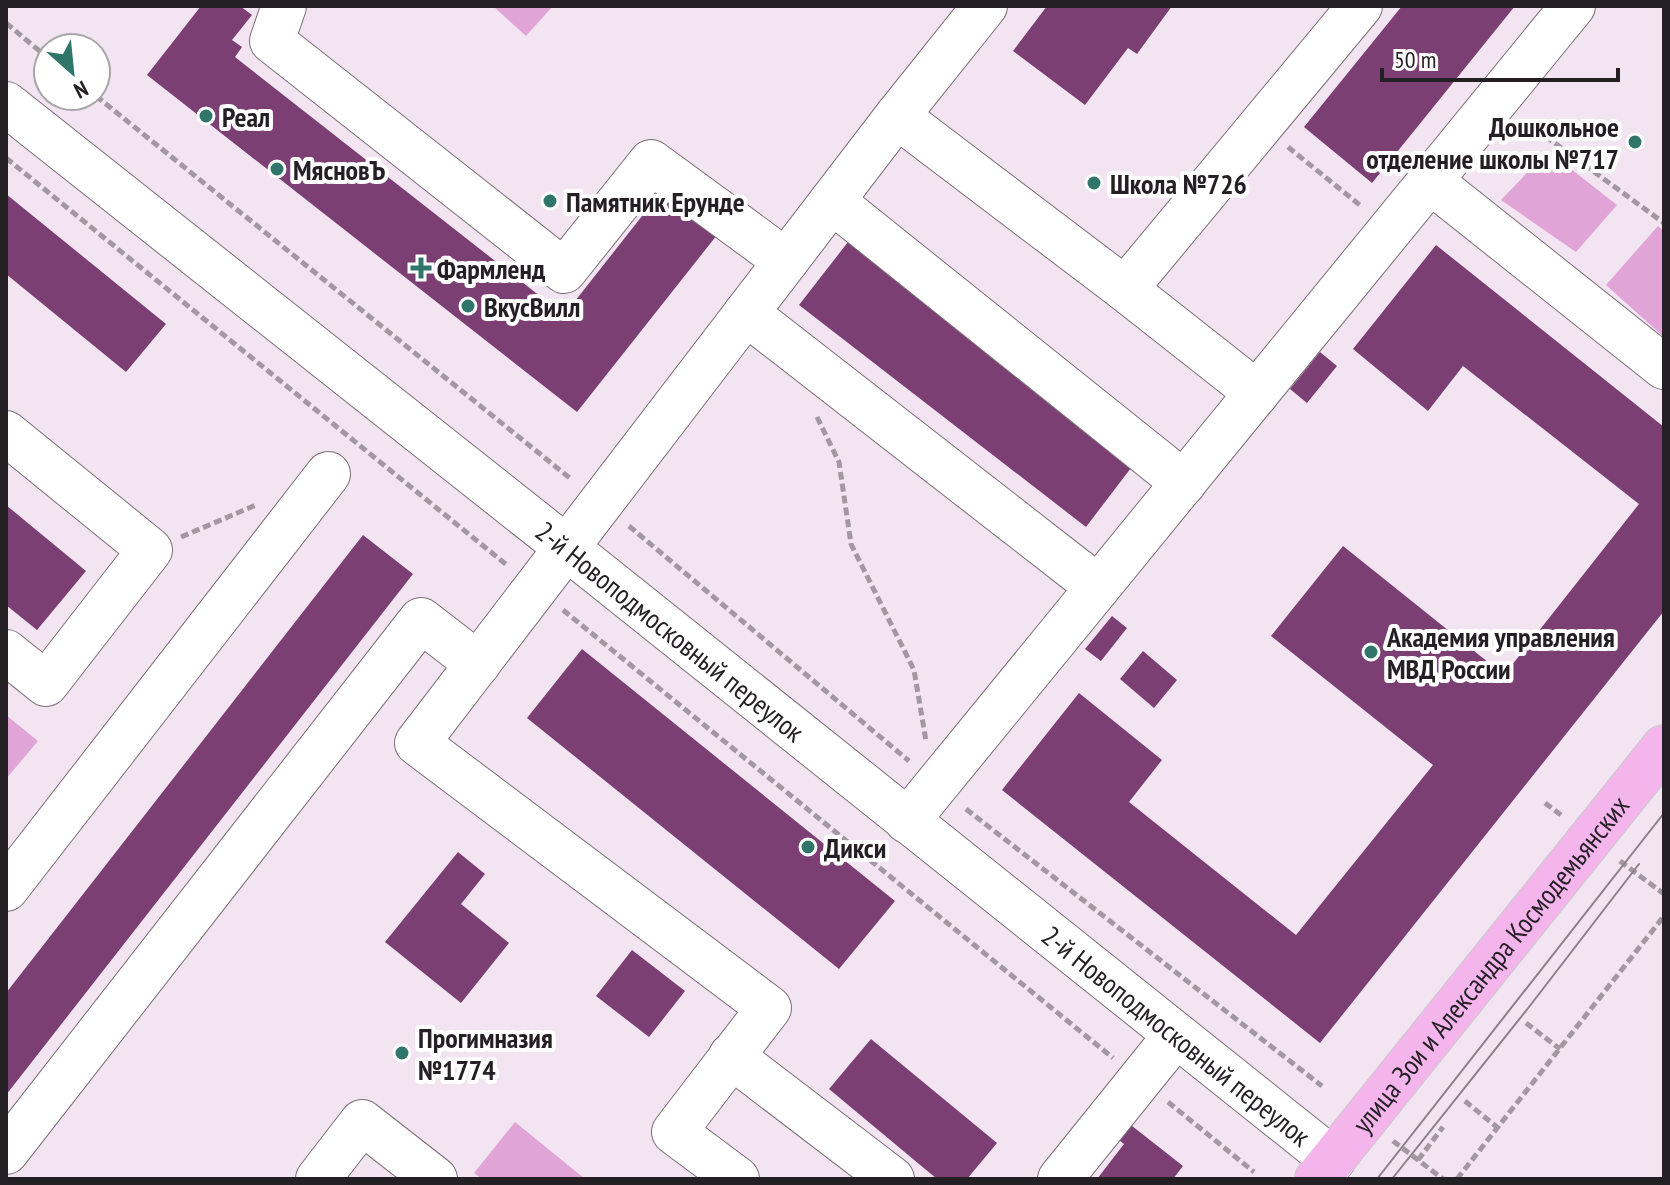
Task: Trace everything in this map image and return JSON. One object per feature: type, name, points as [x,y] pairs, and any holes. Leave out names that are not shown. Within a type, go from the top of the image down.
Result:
[{"type":"main road","name":"улица Зои и Александра Космодемьянских","points":[[1325,1170],[1664,747]]},
{"type":"street","points":[[284,6],[272,41],[564,271],[651,162],[786,261]]},
{"type":"street","points":[[737,1179],[674,1132],[769,1008],[417,743],[897,116],[985,6]]},
{"type":"street","points":[[1125,289],[1360,6]]},
{"type":"street","points":[[907,821],[1573,6]]},
{"type":"street","name":"2-й Новоподмосковный переулок","points":[[6,104],[1176,1035],[1325,1170]]},
{"type":"street","points":[[897,116],[1257,393]]},
{"type":"street","points":[[1430,181],[1664,367]]},
{"type":"street","points":[[832,201],[1184,483]]},
{"type":"street","points":[[746,313],[1098,587]]},
{"type":"street","points":[[6,433],[150,550],[46,684],[6,652]]},
{"type":"street","points":[[6,889],[328,474]]},
{"type":"street","points":[[6,1152],[421,620],[478,664]]},
{"type":"street","points":[[1060,1179],[1176,1035]]},
{"type":"street","points":[[731,1056],[892,1179]]},
{"type":"street","points":[[318,1179],[362,1122],[435,1179]]},
{"type":"path","points":[[6,23],[32,45]]},
{"type":"path","points":[[1496,100],[1664,223]]},
{"type":"path","points":[[112,109],[601,504],[936,785],[1322,1086]]},
{"type":"path","points":[[1262,125],[1370,214]]},
{"type":"path","points":[[6,158],[1254,1172]]},
{"type":"path","points":[[812,407],[839,462],[851,544],[914,670],[923,730],[936,785]]},
{"type":"path","points":[[1545,803],[1565,818]]},
{"type":"path","points":[[1614,856],[1664,894]]},
{"type":"path","points":[[1457,1179],[1664,916]]},
{"type":"path","points":[[1526,1023],[1560,1049]]},
{"type":"path","points":[[1465,1101],[1498,1128]]},
{"type":"path","points":[[1418,1160],[1443,1127]]},
{"type":"path","points":[[1392,1140],[1443,1179]]},
{"type":"shaded area","points":[[493,6],[553,6],[526,36]]},
{"type":"shaded area","points":[[1548,151],[1617,205],[1576,252],[1501,200]]},
{"type":"shaded area","points":[[1658,226],[1664,231],[1664,337],[1606,285]]},
{"type":"shaded area","points":[[6,715],[38,741],[6,779]]},
{"type":"shaded area","points":[[515,1122],[585,1179],[482,1179],[474,1173]]},
{"type":"building","points":[[201,6],[240,6],[252,15],[232,40],[242,47],[235,57],[564,315],[661,192],[717,235],[577,412],[147,75]]},
{"type":"building","points":[[1047,6],[1172,6],[1137,54],[1128,48],[1085,105],[1013,51]]},
{"type":"building","points":[[1402,6],[1515,6],[1372,183],[1304,127]]},
{"type":"building","points":[[6,194],[166,324],[126,372],[6,274]]},
{"type":"building","points":[[848,242],[1134,464],[1086,527],[799,305]]},
{"type":"building","points":[[1436,245],[1664,427],[1664,611],[1320,1043],[1002,790],[1079,693],[1162,760],[1129,802],[1296,935],[1433,765],[1271,636],[1343,546],[1504,675],[1639,504],[1463,366],[1428,411],[1353,349]]},
{"type":"building","points":[[1320,352],[1337,366],[1307,403],[1290,389]]},
{"type":"building","points":[[6,505],[86,571],[37,630],[6,605]]},
{"type":"building","points":[[363,535],[413,574],[6,1095],[6,993]]},
{"type":"building","points":[[1112,616],[1127,628],[1101,661],[1085,649]]},
{"type":"building","points":[[582,649],[895,901],[839,969],[527,718]]},
{"type":"building","points":[[1143,651],[1177,680],[1154,708],[1120,679]]},
{"type":"building","points":[[458,852],[485,874],[461,904],[509,943],[461,1003],[385,942]]},
{"type":"building","points":[[632,950],[685,991],[649,1037],[596,996]]},
{"type":"building","points":[[871,1039],[997,1143],[967,1179],[937,1179],[829,1089]]},
{"type":"building","points":[[1127,1122],[1183,1166],[1173,1179],[1097,1179],[1124,1144],[1115,1137]]},
{"type":"tram line","points":[[1377,1179],[1664,813]]},
{"type":"tram line","points":[[1392,1179],[1639,864]]},
{"type":"place","name":"Реал","points":[[206,116]]},
{"type":"place","name":"Дошкольное отделение школы №717","points":[[1635,142]]},
{"type":"place","name":"МясновЪ","points":[[277,169]]},
{"type":"place","name":"Школа №726","points":[[1094,183]]},
{"type":"place","name":"Памятник Ерунде","points":[[550,201]]},
{"type":"place","name":"Фармленд","points":[[421,268]]},
{"type":"place","name":"ВкусВилл","points":[[468,306]]},
{"type":"place","name":"Академия управления МВД России","points":[[1371,652]]},
{"type":"place","name":"Дикси","points":[[808,847]]},
{"type":"place","name":"Прогимназия №1774","points":[[402,1053]]}]
